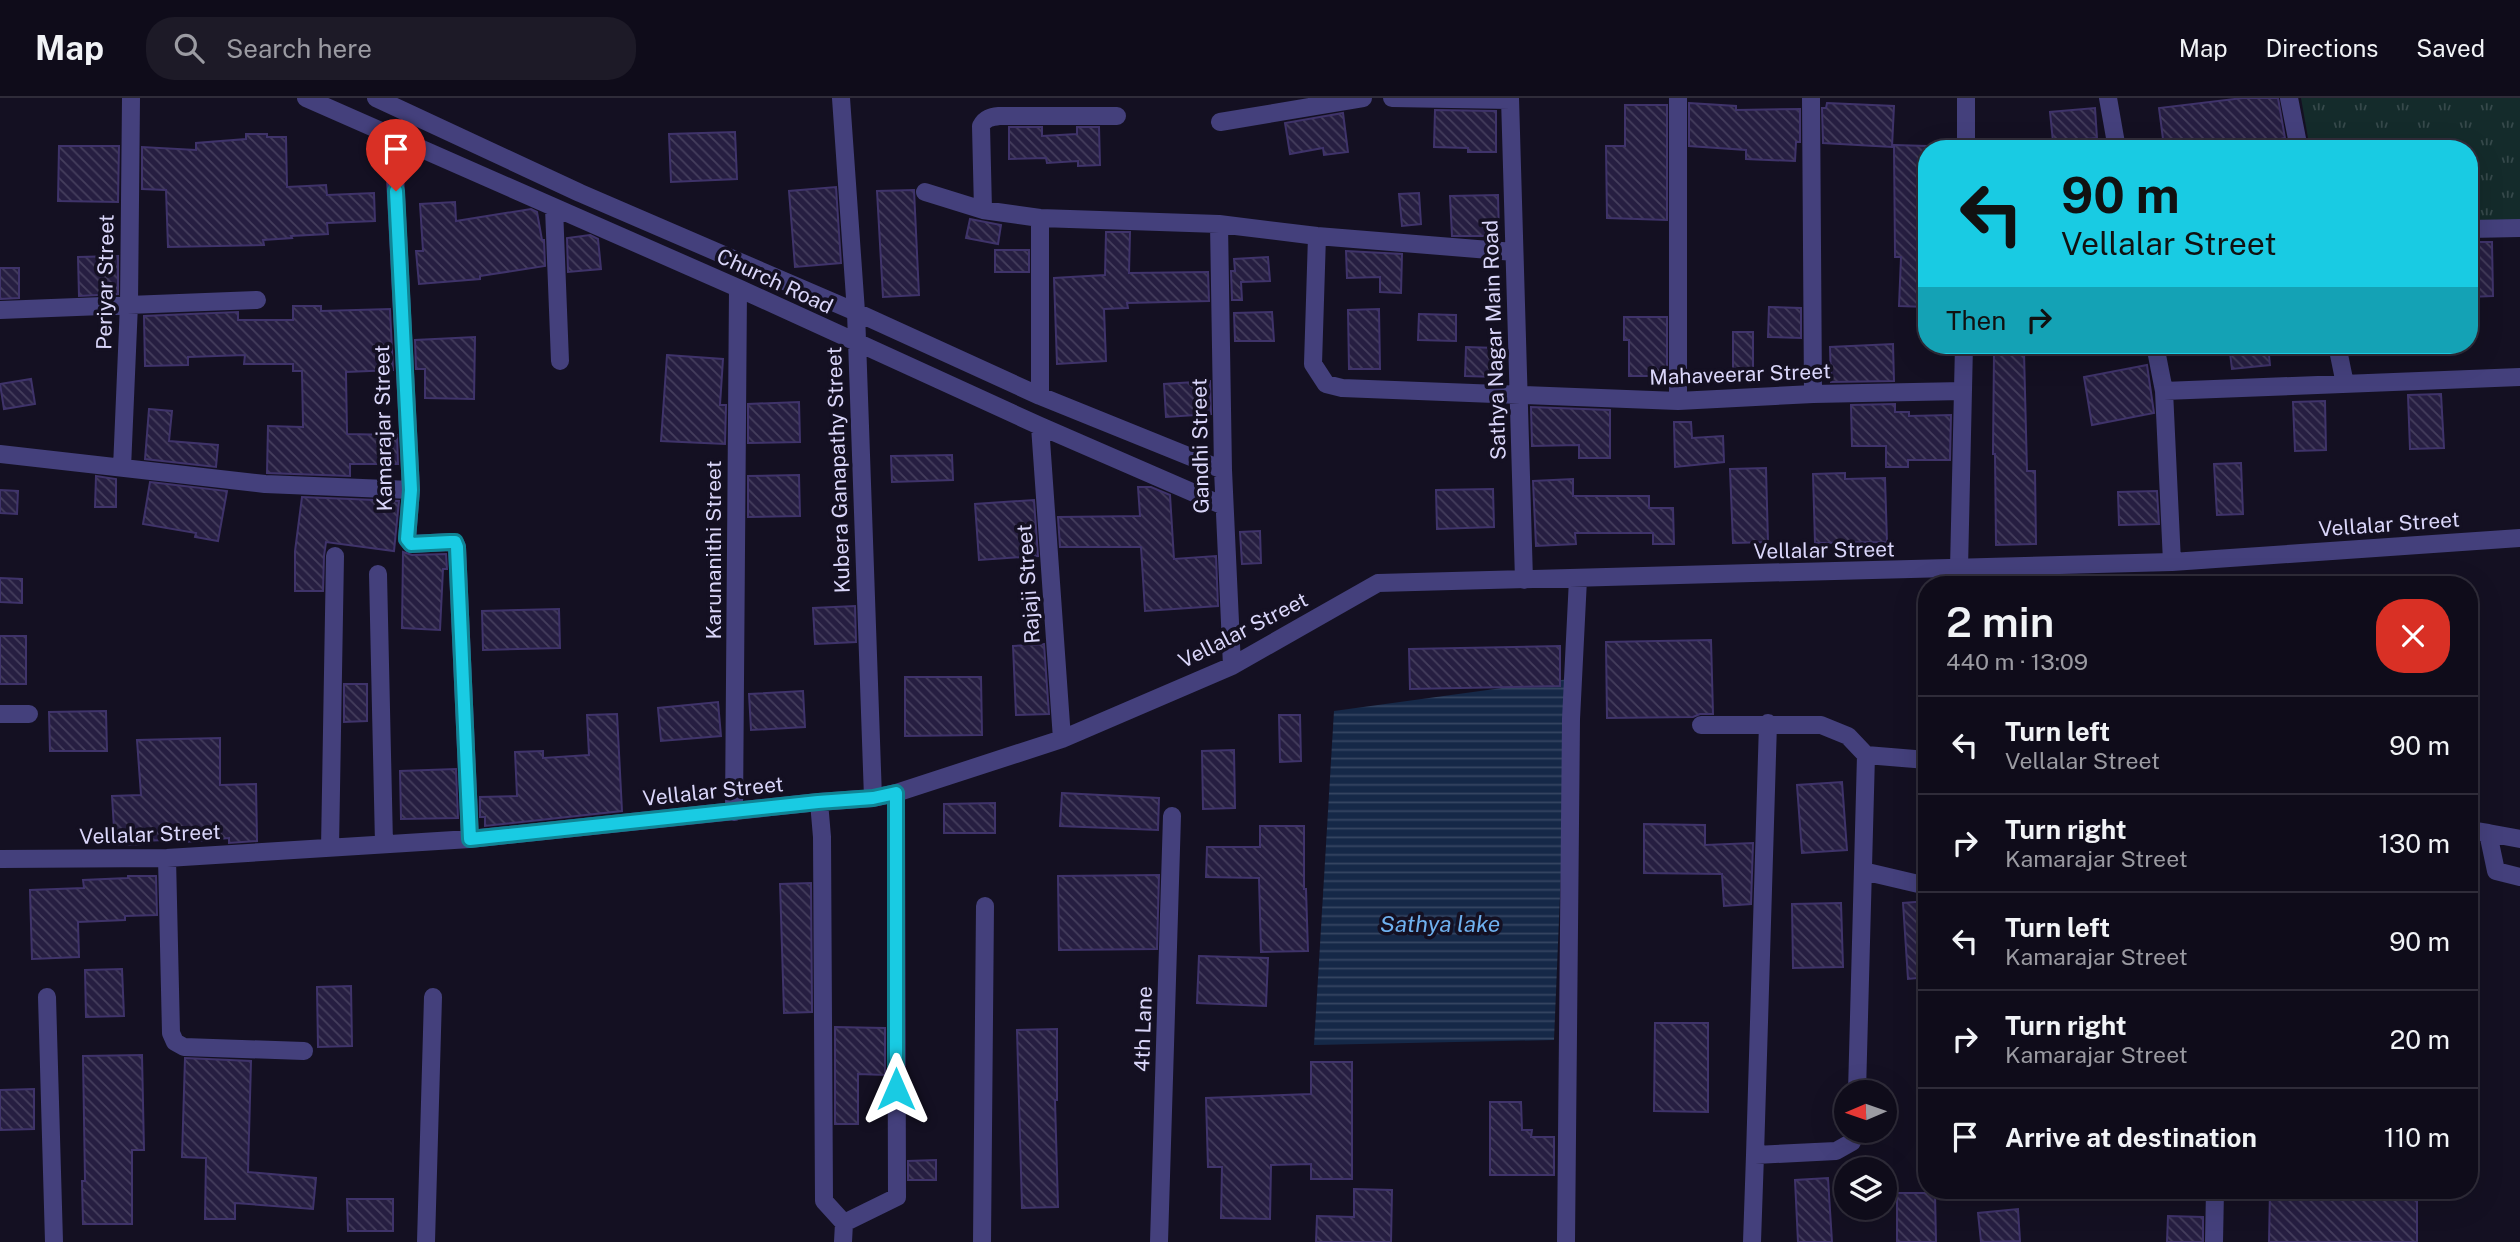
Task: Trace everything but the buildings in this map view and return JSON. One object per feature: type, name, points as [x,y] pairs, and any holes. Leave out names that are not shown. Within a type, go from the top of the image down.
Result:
[{"type":"street","name":"Periyar Street","points":[[122,468],[129,304],[131,98]]},
{"type":"street","name":"Church Road","points":[[306,98],[1224,506]]},
{"type":"street","name":"Church Road","points":[[376,98],[401,104],[580,193],[856,312],[1040,397],[1223,471]]},
{"type":"street","name":"Kubera Ganapathy Street","points":[[841,98],[856,312],[873,798]]},
{"type":"street","points":[[1220,122],[1363,98]]},
{"type":"street","points":[[1392,98],[1510,99]]},
{"type":"street","points":[[1678,98],[1678,401]]},
{"type":"street","points":[[1811,98],[1813,394]]},
{"type":"street","points":[[1966,98],[1966,140]]},
{"type":"street","points":[[2108,98],[2115,140]]},
{"type":"street","points":[[2290,98],[2297,140]]},
{"type":"street","name":"Sathya Nagar Main Road","points":[[1510,99],[1524,580]]},
{"type":"street","points":[[983,209],[981,126],[988,117],[1117,116]]},
{"type":"street","name":"Kamarajar Street","points":[[393,137],[411,490],[408,542],[455,542],[457,547],[470,839]]},
{"type":"street","points":[[925,192],[983,209],[1040,218],[1219,224],[1317,236],[1514,252]]},
{"type":"street","points":[[554,208],[560,361]]},
{"type":"street","points":[[1040,218],[1040,397]]},
{"type":"street","name":"Gandhi Street","points":[[1219,224],[1224,506],[1232,666]]},
{"type":"street","points":[[2478,229],[2520,228]]},
{"type":"street","name":"Mahaveerar Street","points":[[1317,236],[1313,364],[1326,384],[1342,388],[1678,401],[1813,394],[1963,391]]},
{"type":"street","name":"Karunanithi Street","points":[[734,812],[738,288]]},
{"type":"street","points":[[0,310],[257,300]]},
{"type":"street","points":[[1959,569],[1964,354]]},
{"type":"street","points":[[2157,354],[2164,391],[2172,562]]},
{"type":"street","points":[[2339,354],[2345,384]]},
{"type":"street","points":[[2164,391],[2520,377]]},
{"type":"street","name":"Rajaji Street","points":[[1040,426],[1062,738]]},
{"type":"street","points":[[0,454],[265,484],[411,490]]},
{"type":"street","name":"Vellalar Street","points":[[0,859],[167,859],[470,839],[873,798],[896,793],[1062,738],[1232,666],[1378,583],[2172,562],[2520,538]]},
{"type":"street","points":[[330,848],[335,556]]},
{"type":"street","points":[[378,574],[384,844]]},
{"type":"street","points":[[1566,1242],[1571,719],[1578,579]]},
{"type":"street","points":[[0,714],[29,714]]},
{"type":"street","points":[[1752,1242],[1768,723]]},
{"type":"street","points":[[1701,724],[1821,725],[1848,736],[1866,755],[1918,759]]},
{"type":"street","points":[[1857,1080],[1866,755]]},
{"type":"street","points":[[844,1223],[897,1197],[896,793]]},
{"type":"street","points":[[818,802],[822,837],[824,1201],[844,1223],[843,1242]]},
{"type":"street","name":"4th Lane","points":[[1159,1242],[1172,816]]},
{"type":"street","points":[[2478,831],[2520,839]]},
{"type":"street","points":[[2488,833],[2496,871],[2520,877]]},
{"type":"street","points":[[167,859],[170,1033],[175,1042],[184,1047],[304,1051]]},
{"type":"street","points":[[1863,871],[1918,884]]},
{"type":"street","points":[[982,1242],[985,906]]},
{"type":"street","points":[[47,997],[54,1242]]},
{"type":"street","points":[[426,1242],[433,997]]},
{"type":"street","points":[[1755,1155],[1836,1151],[1850,1143]]},
{"type":"street","points":[[2214,1242],[2215,1199]]},
{"type":"green space","points":[[2301,98],[2520,98],[2520,237],[2478,235],[2478,140],[2308,140]]},
{"type":"water","name":"Sathya lake","points":[[1569,679],[1554,1040],[1314,1045],[1334,711]]},
{"type":"route","points":[[396,191],[411,490],[407,539],[411,544],[455,542],[457,547],[460,565],[470,839],[873,798],[896,793],[896,1089]]}]
